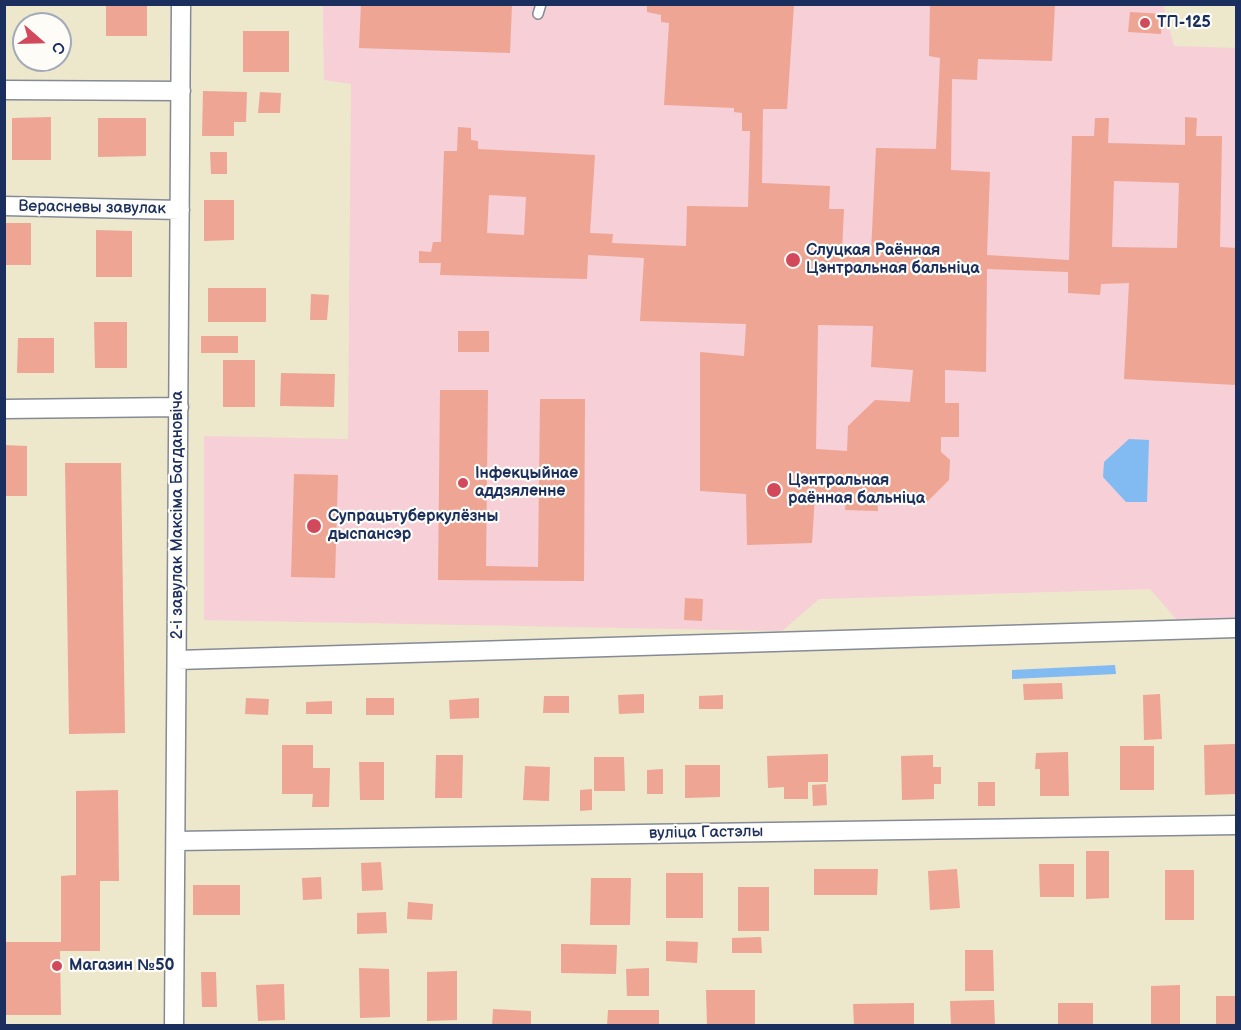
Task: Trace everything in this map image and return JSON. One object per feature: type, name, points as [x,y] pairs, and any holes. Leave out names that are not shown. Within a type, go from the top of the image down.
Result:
[{"type":"street","name":"2-і завулак Максіма Багдановіча","points":[[174,1026],[181,4]]},
{"type":"street","points":[[4,90],[181,92]]},
{"type":"street","name":"Верасневы завулак","points":[[4,206],[180,210]]},
{"type":"street","points":[[4,409],[178,407]]},
{"type":"street","points":[[177,660],[1236,628]]},
{"type":"street","name":"вуліца Гастэлы","points":[[176,841],[1236,825]]},
{"type":"shaded area","name":"Слуцкая Раённая Цэнтральная бальніца","points":[[1163,4],[1174,46],[1236,48],[1236,618],[1176,619],[1150,589],[819,599],[782,631],[204,620],[204,436],[348,439],[351,84],[324,80],[323,5]]},
{"type":"water","points":[[1129,439],[1149,440],[1147,502],[1126,502],[1103,477],[1104,462]]},
{"type":"water","points":[[1115,665],[1116,674],[1012,679],[1012,670]]},
{"type":"building","points":[[361,4],[512,4],[510,53],[359,48]]},
{"type":"building","points":[[930,4],[1055,4],[1052,61],[978,59],[977,80],[952,79],[951,170],[990,172],[987,255],[1069,260],[1072,136],[1094,136],[1095,118],[1109,118],[1108,143],[1185,145],[1185,117],[1197,118],[1196,136],[1222,136],[1220,247],[1236,248],[1236,385],[1124,379],[1129,283],[1101,284],[1100,295],[1068,293],[1068,272],[987,269],[986,372],[945,370],[945,403],[959,403],[959,437],[941,437],[941,452],[950,460],[949,480],[926,503],[904,503],[897,495],[877,493],[878,511],[845,510],[846,496],[815,494],[812,543],[747,545],[746,494],[700,491],[700,352],[744,356],[746,324],[640,321],[644,258],[588,255],[587,279],[440,275],[441,263],[419,263],[419,251],[431,252],[433,242],[441,242],[444,151],[457,151],[458,127],[471,128],[471,140],[478,141],[478,149],[595,155],[590,233],[613,234],[612,243],[686,246],[687,206],[748,207],[750,131],[742,131],[742,113],[734,112],[734,108],[664,105],[669,23],[661,22],[661,15],[647,12],[647,5],[794,5],[787,109],[763,109],[762,183],[830,186],[829,209],[844,209],[842,251],[871,252],[876,148],[936,149],[940,58],[929,56]],"holes":[[[1114,181],[1179,183],[1177,248],[1112,247]],[[489,195],[526,197],[524,235],[487,233]],[[818,325],[873,326],[871,367],[913,370],[910,402],[875,400],[848,426],[847,451],[816,449]]]},
{"type":"building","points":[[106,5],[147,5],[147,36],[106,36]]},
{"type":"building","name":"ТП-125","points":[[1130,12],[1162,14],[1161,34],[1128,32]]},
{"type":"building","points":[[243,31],[289,31],[289,72],[243,72]]},
{"type":"building","points":[[203,91],[247,92],[246,122],[234,122],[234,136],[202,136]]},
{"type":"building","points":[[260,92],[281,93],[280,113],[258,113]]},
{"type":"building","points":[[51,117],[51,160],[12,160],[12,118]]},
{"type":"building","points":[[98,118],[146,118],[146,156],[98,157]]},
{"type":"building","points":[[210,152],[227,152],[227,174],[211,174]]},
{"type":"building","points":[[204,200],[234,200],[234,240],[204,241]]},
{"type":"building","points":[[4,223],[31,223],[31,265],[4,265]]},
{"type":"building","points":[[96,230],[132,231],[132,277],[96,277]]},
{"type":"building","points":[[208,288],[266,288],[266,322],[208,322]]},
{"type":"building","points":[[311,294],[329,295],[327,320],[310,320]]},
{"type":"building","points":[[94,322],[127,322],[127,368],[95,368]]},
{"type":"building","points":[[458,331],[489,331],[489,352],[458,352]]},
{"type":"building","points":[[201,336],[238,336],[238,353],[201,353]]},
{"type":"building","points":[[18,338],[54,338],[54,373],[17,373]]},
{"type":"building","points":[[223,360],[255,360],[255,407],[223,407]]},
{"type":"building","points":[[281,373],[335,374],[334,407],[280,406]]},
{"type":"building","name":"Інфекцыйнае аддзяленне","points":[[440,390],[488,390],[486,566],[538,567],[540,399],[585,399],[584,581],[438,580]]},
{"type":"building","points":[[4,445],[27,446],[27,496],[4,496]]},
{"type":"building","points":[[65,463],[121,463],[125,733],[69,734]]},
{"type":"building","name":"Супрацьтуберкулёзны дыспансэр","points":[[294,474],[338,475],[335,578],[291,577]]},
{"type":"building","points":[[685,598],[703,599],[702,621],[684,620]]},
{"type":"building","points":[[1062,683],[1063,699],[1024,700],[1023,684]]},
{"type":"building","points":[[644,694],[644,713],[619,714],[618,695]]},
{"type":"building","points":[[1160,694],[1162,739],[1144,740],[1143,695]]},
{"type":"building","points":[[723,695],[723,709],[699,709],[699,696]]},
{"type":"building","points":[[544,696],[569,696],[569,713],[543,713]]},
{"type":"building","points":[[246,698],[269,699],[268,715],[245,714]]},
{"type":"building","points":[[366,698],[394,698],[394,715],[366,715]]},
{"type":"building","points":[[479,698],[479,718],[450,719],[449,700]]},
{"type":"building","points":[[332,701],[332,714],[306,714],[306,702]]},
{"type":"building","points":[[1235,744],[1236,794],[1205,795],[1204,745]]},
{"type":"building","points":[[282,745],[313,745],[313,768],[330,768],[329,807],[312,807],[313,794],[282,794]]},
{"type":"building","points":[[1120,746],[1154,746],[1154,790],[1120,790]]},
{"type":"building","points":[[1068,752],[1069,796],[1040,796],[1040,769],[1035,769],[1036,753]]},
{"type":"building","points":[[828,754],[828,782],[808,782],[808,799],[784,799],[784,787],[768,788],[767,756]]},
{"type":"building","points":[[436,755],[463,755],[462,798],[435,798]]},
{"type":"building","points":[[933,755],[933,767],[941,767],[941,784],[934,784],[934,799],[902,800],[901,756]]},
{"type":"building","points":[[594,757],[624,757],[625,791],[594,791]]},
{"type":"building","points":[[359,762],[384,762],[384,800],[360,800]]},
{"type":"building","points":[[685,765],[720,765],[720,797],[685,798]]},
{"type":"building","points":[[525,766],[550,767],[549,801],[523,800]]},
{"type":"building","points":[[663,769],[663,794],[647,794],[647,770]]},
{"type":"building","points":[[978,782],[995,782],[995,806],[978,806]]},
{"type":"building","points":[[826,784],[827,805],[813,806],[812,785]]},
{"type":"building","points":[[592,789],[592,810],[580,811],[580,790]]},
{"type":"building","points":[[118,790],[119,881],[100,881],[100,951],[60,951],[61,1015],[4,1015],[4,942],[61,942],[61,876],[76,875],[76,791]]},
{"type":"building","points":[[1086,851],[1109,851],[1109,898],[1086,899]]},
{"type":"building","points":[[381,862],[383,890],[362,891],[361,863]]},
{"type":"building","points":[[1039,864],[1074,864],[1074,897],[1040,897]]},
{"type":"building","points":[[814,869],[878,869],[877,895],[814,895]]},
{"type":"building","points":[[957,869],[960,908],[930,910],[928,871]]},
{"type":"building","points":[[1165,870],[1194,870],[1194,920],[1165,920]]},
{"type":"building","points":[[666,873],[703,873],[703,918],[666,918]]},
{"type":"building","points":[[321,877],[322,899],[303,900],[302,878]]},
{"type":"building","points":[[591,878],[631,878],[630,925],[590,925]]},
{"type":"building","points":[[193,885],[240,885],[240,915],[193,915]]},
{"type":"building","points":[[738,887],[769,887],[769,931],[738,931]]},
{"type":"building","points":[[408,902],[433,904],[432,920],[407,919]]},
{"type":"building","points":[[386,912],[387,933],[357,934],[357,913]]},
{"type":"building","points":[[761,937],[762,953],[732,953],[732,938]]},
{"type":"building","points":[[666,941],[698,942],[697,963],[666,961]]},
{"type":"building","points":[[561,944],[617,945],[616,974],[561,973]]},
{"type":"building","points":[[965,950],[993,950],[994,991],[965,991]]},
{"type":"building","points":[[359,968],[389,969],[390,1017],[360,1018]]},
{"type":"building","points":[[649,968],[649,996],[627,996],[626,969]]},
{"type":"building","points":[[457,971],[457,1020],[427,1021],[427,972]]},
{"type":"building","points":[[201,972],[216,972],[217,1007],[202,1007]]},
{"type":"building","points":[[284,984],[285,1020],[258,1021],[256,985]]},
{"type":"building","points":[[1180,985],[1180,1026],[1151,1026],[1151,986]]},
{"type":"building","points":[[706,990],[755,990],[755,1026],[707,1026]]},
{"type":"building","points":[[1216,996],[1236,996],[1236,1026],[1216,1026]]},
{"type":"building","points":[[994,1000],[995,1026],[951,1026],[950,1001]]},
{"type":"building","points":[[914,1003],[914,1026],[854,1026],[853,1004]]},
{"type":"building","points":[[1058,1003],[1093,1003],[1093,1026],[1058,1026]]},
{"type":"building","points":[[493,1009],[531,1011],[531,1026],[492,1026]]},
{"type":"building","points":[[608,1010],[659,1010],[659,1026],[607,1026]]},
{"type":"place","name":"ТП-125","points":[[1145,23]]},
{"type":"place","name":"Слуцкая Раённая Цэнтральная бальніца","points":[[793,260]]},
{"type":"place","name":"Інфекцыйнае аддзяленне","points":[[463,483]]},
{"type":"place","name":"Цэнтральная раённая бальніца","points":[[774,490]]},
{"type":"place","name":"Супрацьтуберкулёзны дыспансэр","points":[[314,526]]},
{"type":"place","name":"Магазин №50","points":[[57,966]]}]
